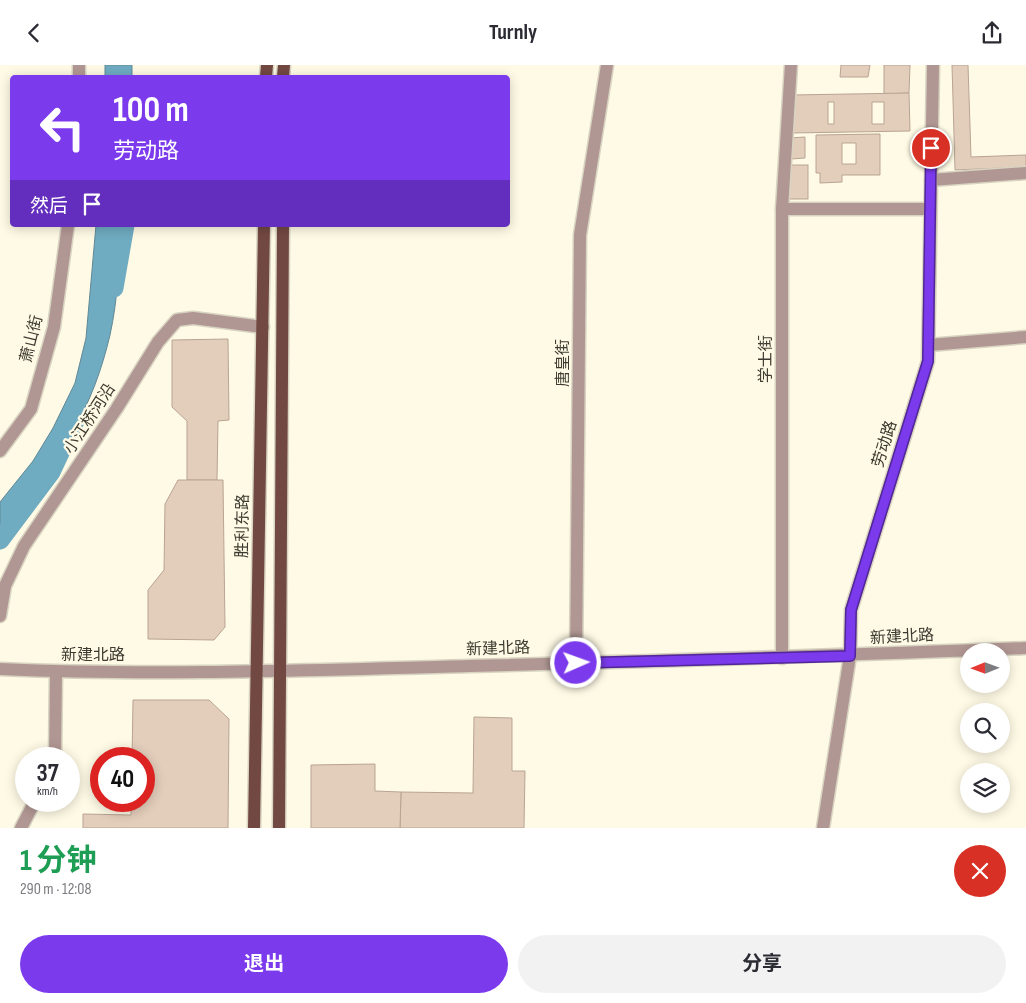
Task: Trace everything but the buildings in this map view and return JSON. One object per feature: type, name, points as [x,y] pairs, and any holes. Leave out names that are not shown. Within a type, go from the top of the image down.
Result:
[{"type":"main road","name":"胜利东路","points":[[254,828],[264,227]]},
{"type":"main road","points":[[279,828],[283,227]]},
{"type":"street","name":"唐皇街","points":[[576,663],[580,235],[607,65]]},
{"type":"street","name":"学士街","points":[[782,658],[782,209],[791,65]]},
{"type":"street","name":"劳动路","points":[[823,828],[850,656],[851,610],[928,361],[933,65]]},
{"type":"street","points":[[931,180],[1026,173]]},
{"type":"street","points":[[782,209],[930,209]]},
{"type":"street","name":"萧山街","points":[[0,451],[31,409],[54,327],[68,227]]},
{"type":"street","name":"小江桥河沿","points":[[0,616],[5,585],[24,546],[102,431],[158,341],[177,320],[193,318],[263,327]]},
{"type":"street","points":[[929,345],[1026,337]]},
{"type":"street","name":"新建北路","points":[[0,669],[56,671],[280,671],[850,656],[1026,648]]},
{"type":"street","points":[[55,747],[56,671]]},
{"type":"street","points":[[21,828],[29,812]]},
{"type":"water","points":[[105,65],[132,65],[132,75],[105,75]]},
{"type":"water","points":[[96,227],[122,227],[115,308],[110,335],[95,386],[71,434],[46,473],[0,537],[0,502],[33,461],[53,428],[75,383],[86,338]]},
{"type":"waterway","points":[[114,288],[125,227]]},
{"type":"waterway","points":[[0,540],[51,472],[75,421]]},
{"type":"route","points":[[576,663],[850,656],[851,610],[928,361],[931,148]]}]
